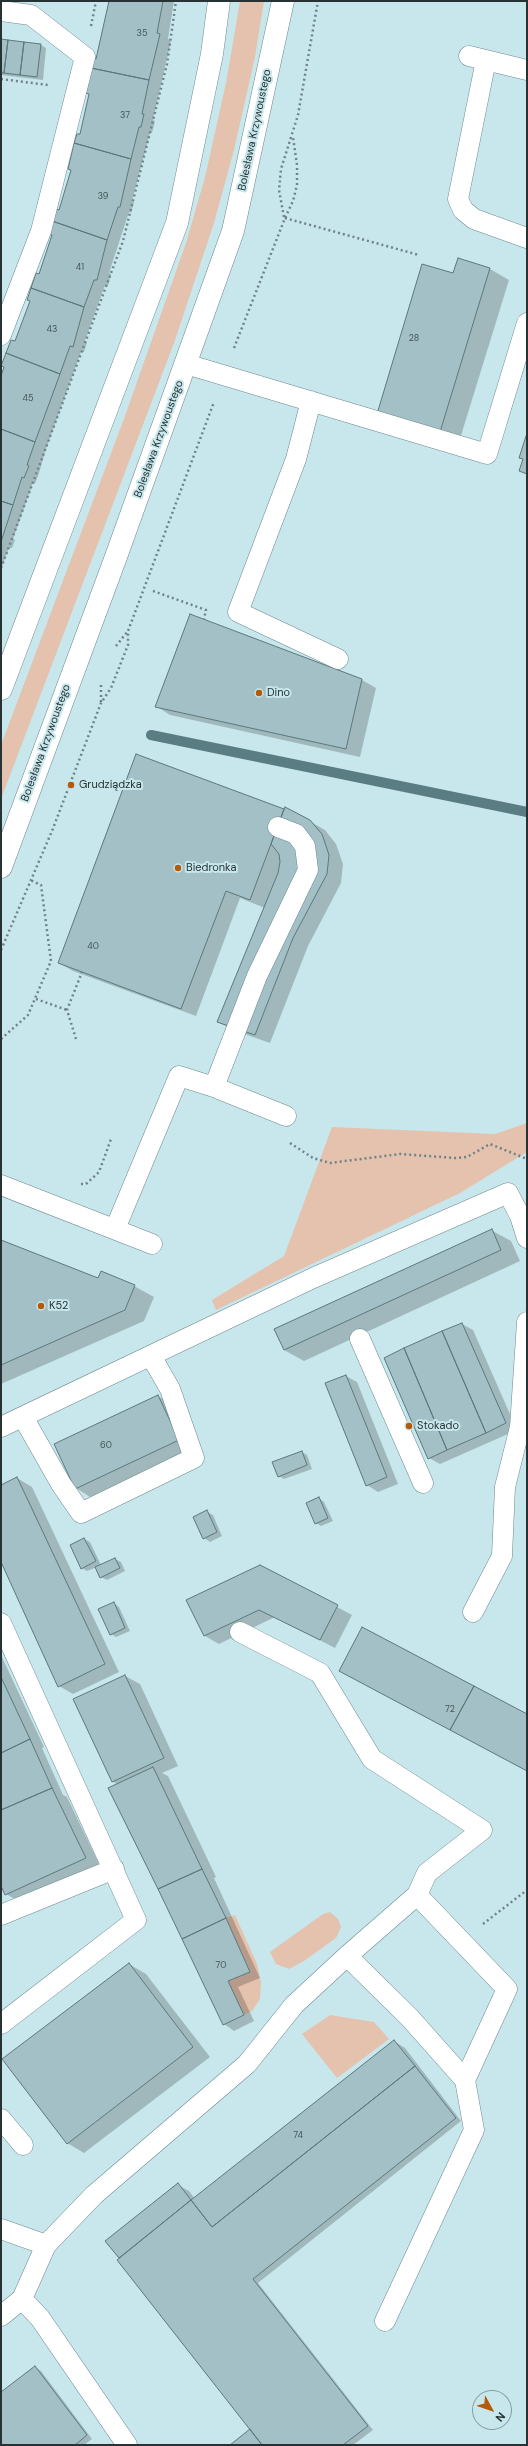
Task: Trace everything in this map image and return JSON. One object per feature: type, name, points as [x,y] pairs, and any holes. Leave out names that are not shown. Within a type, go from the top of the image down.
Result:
[{"type":"main road","points":[[1,689],[177,223],[212,54],[219,1]]},
{"type":"main road","name":"Bolesława Krzywoustego","points":[[1,867],[186,364],[233,231],[283,1]]},
{"type":"lane","points":[[1,12],[31,15],[84,57],[41,231],[1,335]]},
{"type":"lane","points":[[527,70],[477,58],[458,199],[463,210],[474,219],[527,238]]},
{"type":"lane","points":[[186,364],[487,454],[527,323]]},
{"type":"lane","points":[[311,401],[296,459],[238,612],[338,659]]},
{"type":"lane","points":[[214,1087],[257,976],[308,870],[305,846],[296,834],[278,827]]},
{"type":"lane","points":[[115,1229],[179,1076],[214,1087],[286,1116]]},
{"type":"lane","points":[[1,1185],[152,1244]]},
{"type":"lane","points":[[1,1427],[313,1278],[508,1193],[520,1216],[527,1238]]},
{"type":"lane","points":[[473,1612],[502,1556],[504,1487],[520,1427],[527,1322]]},
{"type":"lane","points":[[360,1339],[423,1483]]},
{"type":"lane","points":[[23,1417],[61,1484],[81,1513],[194,1458],[170,1389],[151,1356]]},
{"type":"lane","points":[[1,1623],[136,1920],[1,2024]]},
{"type":"lane","points":[[1,2316],[22,2299],[46,2245],[94,2195],[247,2064],[294,2005],[416,1895],[427,1874],[482,1830],[372,1759],[320,1673],[240,1632]]},
{"type":"lane","points":[[1,1915],[114,1869]]},
{"type":"lane","points":[[416,1895],[507,1989],[465,2080]]},
{"type":"lane","points":[[347,1956],[410,2018],[465,2080],[474,2130],[385,2322]]},
{"type":"lane","points":[[1,2119],[23,2145]]},
{"type":"lane","points":[[1,2229],[46,2245]]},
{"type":"lane","points":[[22,2299],[40,2318],[119,2442]]},
{"type":"path","points":[[1,568],[123,241],[167,64],[176,1]]},
{"type":"path","points":[[285,218],[281,205],[281,176],[293,137],[318,1]]},
{"type":"path","points":[[1,79],[77,88]]},
{"type":"path","points":[[232,353],[285,218],[293,202],[297,185],[296,153],[293,137]]},
{"type":"path","points":[[285,218],[419,255]]},
{"type":"path","points":[[1,950],[52,831],[101,703],[112,688],[128,645],[128,631],[216,397]]},
{"type":"path","points":[[153,591],[206,610],[204,619]]},
{"type":"path","points":[[1,1039],[28,1015],[51,961],[41,885],[30,880]]},
{"type":"path","points":[[76,1039],[67,1010],[82,972]]},
{"type":"path","points":[[36,998],[67,1010]]},
{"type":"path","points":[[80,1184],[86,1184],[99,1172],[111,1139]]},
{"type":"path","points":[[284,1139],[313,1158],[330,1163],[400,1154],[455,1158],[467,1156],[490,1144],[527,1159]]},
{"type":"path","points":[[460,1941],[527,1890]]},
{"type":"shaded area","points":[[240,1],[264,1],[255,57],[234,150],[214,223],[174,343],[1,799],[1,745],[125,416],[186,243],[205,177],[226,83]]},
{"type":"shaded area","points":[[527,1123],[527,1152],[460,1193],[216,1310],[212,1300],[284,1256],[332,1127],[495,1134]]},
{"type":"shaded area","points":[[330,1912],[338,1919],[341,1927],[336,1938],[304,1961],[289,1969],[276,1964],[270,1952],[323,1914]]},
{"type":"shaded area","points":[[235,1915],[257,1964],[261,1982],[260,1999],[252,2011],[244,2015],[228,1981],[250,1971],[226,1918]]},
{"type":"shaded area","points":[[330,2015],[374,2022],[389,2039],[337,2078],[302,2034]]},
{"type":"building","points":[[109,1],[163,1],[157,33],[160,34],[149,80],[91,68],[94,58],[96,59]]},
{"type":"building","points":[[1,39],[8,40],[4,73],[1,73]]},
{"type":"building","points":[[8,40],[24,42],[20,75],[4,73]]},
{"type":"building","points":[[24,42],[41,44],[37,77],[20,75]]},
{"type":"building","points":[[91,68],[149,80],[142,114],[144,114],[131,159],[74,143],[77,134],[80,134],[89,94],[86,93]]},
{"type":"building","points":[[74,143],[131,159],[120,207],[118,207],[107,240],[52,221],[56,209],[59,210],[71,170],[68,169]]},
{"type":"building","points":[[52,221],[107,240],[97,280],[94,280],[84,307],[31,288],[36,273],[39,274],[52,235],[48,234]]},
{"type":"building","points":[[458,258],[490,268],[440,432],[377,414],[422,264],[453,273]]},
{"type":"building","points":[[31,288],[84,307],[73,347],[70,346],[60,374],[6,353],[11,340],[15,341],[30,301],[27,300]]},
{"type":"building","points":[[6,353],[60,374],[35,442],[1,429],[1,376],[4,367],[1,366]]},
{"type":"building","points":[[1,429],[35,442],[27,465],[29,466],[24,478],[22,477],[13,505],[1,501]]},
{"type":"building","points":[[527,433],[527,474],[519,471],[523,459],[519,458]]},
{"type":"building","points":[[1,501],[13,505],[1,542]]},
{"type":"building","name":"Dino","points":[[190,614],[362,679],[346,749],[155,707]]},
{"type":"building","name":"Biedronka","points":[[136,754],[284,809],[250,900],[226,891],[181,1009],[58,963]]},
{"type":"building","points":[[285,807],[310,820],[322,834],[329,855],[327,874],[293,938],[255,1035],[217,1022],[278,873],[280,862],[279,854],[271,844]]},
{"type":"building","points":[[492,1229],[501,1250],[284,1350],[274,1329]]},
{"type":"building","points":[[1,1240],[98,1278],[101,1271],[135,1285],[125,1310],[1,1365]]},
{"type":"building","points":[[462,1323],[506,1423],[486,1433],[442,1331]]},
{"type":"building","points":[[442,1331],[486,1433],[447,1450],[404,1348]]},
{"type":"building","points":[[404,1348],[447,1450],[428,1459],[384,1358]]},
{"type":"building","points":[[346,1375],[387,1477],[366,1486],[325,1383]]},
{"type":"building","points":[[158,1395],[179,1440],[75,1489],[54,1444]]},
{"type":"building","points":[[302,1451],[307,1465],[278,1477],[272,1462]]},
{"type":"building","points":[[17,1477],[105,1664],[58,1687],[1,1562],[1,1485]]},
{"type":"building","points":[[319,1497],[328,1518],[315,1524],[306,1503]]},
{"type":"building","points":[[207,1510],[217,1532],[203,1539],[193,1517]]},
{"type":"building","points":[[84,1538],[96,1561],[81,1569],[70,1545]]},
{"type":"building","points":[[115,1558],[120,1568],[100,1578],[95,1567]]},
{"type":"building","points":[[260,1565],[338,1605],[320,1640],[259,1610],[204,1636],[186,1600]]},
{"type":"building","points":[[114,1602],[125,1628],[110,1635],[98,1609]]},
{"type":"building","points":[[362,1627],[474,1686],[450,1730],[339,1671]]},
{"type":"building","points":[[125,1675],[164,1758],[112,1782],[73,1699]]},
{"type":"building","points":[[1,1677],[30,1739],[1,1753]]},
{"type":"building","points":[[474,1686],[527,1714],[527,1771],[450,1730]]},
{"type":"building","points":[[30,1739],[52,1788],[1,1810],[1,1753]]},
{"type":"building","points":[[153,1767],[202,1869],[158,1889],[108,1788]]},
{"type":"building","points":[[52,1788],[86,1858],[5,1895],[1,1886],[1,1810]]},
{"type":"building","points":[[202,1869],[226,1918],[182,1939],[158,1889]]},
{"type":"building","points":[[226,1918],[250,1972],[228,1981],[244,2015],[223,2025],[182,1939]]},
{"type":"building","points":[[129,1963],[193,2047],[67,2144],[2,2059]]},
{"type":"building","points":[[394,2040],[415,2066],[212,2227],[191,2200]]},
{"type":"building","points":[[415,2066],[456,2118],[253,2279],[368,2426],[343,2445],[262,2445],[117,2260],[191,2200],[212,2227]]},
{"type":"building","points":[[178,2183],[191,2200],[119,2258],[105,2241]]},
{"type":"building","points":[[35,2366],[87,2435],[75,2445],[1,2445],[1,2392]]},
{"type":"building","points":[[250,2429],[262,2445],[230,2445]]},
{"type":"waterway","points":[[151,735],[527,812]]},
{"type":"place","name":"Dino","points":[[259,693]]},
{"type":"place","name":"Grudziądzka","points":[[71,785]]},
{"type":"place","name":"Biedronka","points":[[178,868]]},
{"type":"place","name":"K52","points":[[41,1306]]},
{"type":"place","name":"Stokado","points":[[409,1426]]}]
